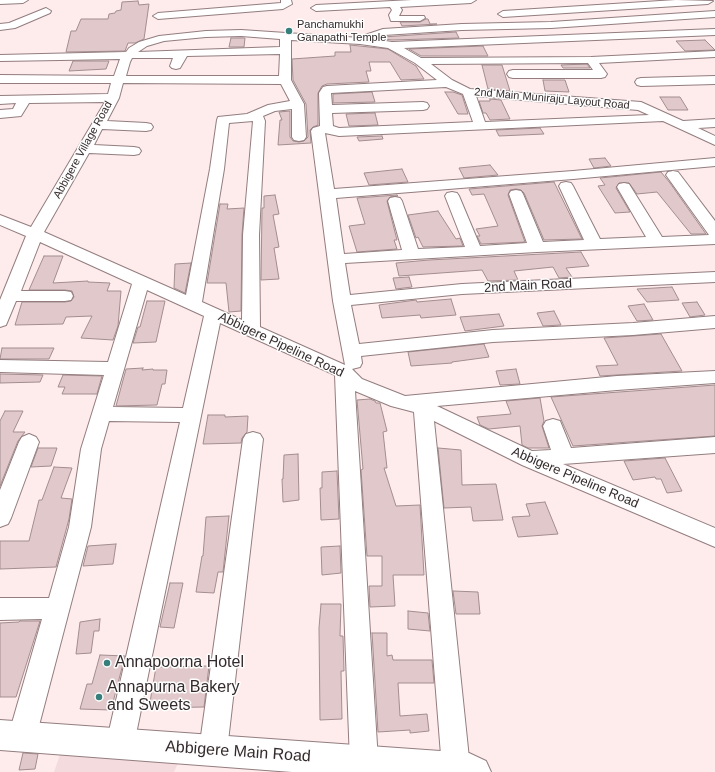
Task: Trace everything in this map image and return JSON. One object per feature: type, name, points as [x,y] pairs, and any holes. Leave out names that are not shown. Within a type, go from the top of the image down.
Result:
[{"type":"main road","name":"Abbigere Main Road","points":[[11,736],[465,770]]},
{"type":"street","points":[[0,0],[23,0]]},
{"type":"street","points":[[195,0],[197,13]]},
{"type":"street","points":[[160,23],[197,13],[247,4],[286,5],[286,0]]},
{"type":"street","points":[[307,27],[316,8],[324,0]]},
{"type":"street","points":[[316,8],[471,0]]},
{"type":"street","points":[[491,14],[715,1]]},
{"type":"street","points":[[681,2],[710,14],[715,24]]},
{"type":"street","points":[[394,4],[397,10],[394,15],[395,19],[427,18]]},
{"type":"street","points":[[0,27],[11,26],[46,11]]},
{"type":"street","points":[[513,74],[600,74],[589,60],[562,38],[538,12]]},
{"type":"street","points":[[360,41],[374,34],[383,32],[462,27],[551,26],[710,14]]},
{"type":"street","name":"Abbigere Village Road","points":[[0,321],[35,234],[85,149],[112,98],[124,61],[132,50],[143,44],[160,23],[206,34],[241,33],[286,36],[307,27]]},
{"type":"street","name":"2nd Main Muniraju Layout Road","points":[[307,27],[360,41],[390,45],[419,61],[448,83],[468,92],[641,106],[715,141]]},
{"type":"street","points":[[390,45],[715,32]]},
{"type":"street","points":[[286,36],[285,80],[298,104],[299,136]]},
{"type":"street","points":[[61,56],[62,43]]},
{"type":"street","points":[[0,58],[286,50]]},
{"type":"street","points":[[171,79],[180,54]]},
{"type":"street","points":[[419,61],[589,60],[715,54]]},
{"type":"street","points":[[0,80],[285,80]]},
{"type":"street","points":[[641,82],[715,80]]},
{"type":"street","points":[[327,128],[326,90],[448,83]]},
{"type":"street","points":[[416,85],[429,127]]},
{"type":"street","points":[[468,92],[480,125]]},
{"type":"street","points":[[0,100],[112,98]]},
{"type":"street","points":[[0,114],[17,113],[24,100]]},
{"type":"street","points":[[250,117],[272,108],[298,104]]},
{"type":"street","points":[[327,109],[423,106]]},
{"type":"street","points":[[193,304],[217,169],[223,120],[250,117],[258,118],[251,235],[251,330]]},
{"type":"street","points":[[327,128],[332,132],[339,132],[664,118]]},
{"type":"street","points":[[679,125],[715,123]]},
{"type":"street","points":[[98,125],[146,127]]},
{"type":"street","points":[[327,128],[318,131],[342,301],[352,351],[350,378],[364,762]]},
{"type":"street","points":[[85,149],[134,150]]},
{"type":"street","points":[[328,194],[573,175],[715,162]]},
{"type":"street","points":[[673,175],[715,232]]},
{"type":"street","points":[[566,186],[594,244]]},
{"type":"street","points":[[624,187],[657,242]]},
{"type":"street","points":[[516,194],[537,247]]},
{"type":"street","points":[[452,196],[474,250]]},
{"type":"street","points":[[395,201],[411,254]]},
{"type":"street","name":"Abbigere Pipeline Road","points":[[0,220],[35,234],[251,330],[398,402],[423,407],[529,459],[690,526],[715,538]]},
{"type":"street","points":[[336,259],[474,250],[715,239]]},
{"type":"street","name":"2nd Main Road","points":[[342,301],[462,289],[715,277]]},
{"type":"street","points":[[11,736],[58,608],[80,527],[91,449],[141,282]]},
{"type":"street","points":[[10,296],[65,296]]},
{"type":"street","points":[[120,744],[213,314]]},
{"type":"street","points":[[352,351],[493,336],[633,329],[715,322]]},
{"type":"street","points":[[0,366],[115,369]]},
{"type":"street","points":[[398,402],[539,391],[617,383],[715,377]]},
{"type":"street","points":[[423,407],[465,770]]},
{"type":"street","points":[[102,414],[191,415]]},
{"type":"street","points":[[553,426],[564,457]]},
{"type":"street","points":[[213,750],[253,439]]},
{"type":"street","points":[[0,518],[29,442]]},
{"type":"street","points":[[529,459],[715,445]]},
{"type":"street","points":[[690,526],[715,522]]},
{"type":"street","points":[[0,610],[58,608]]},
{"type":"shaded area","points":[[65,740],[185,748],[174,772],[54,772]]},
{"type":"building","points":[[138,1],[139,5],[149,4],[144,39],[135,43],[128,43],[125,51],[66,52],[71,31],[76,31],[81,19],[108,19],[109,14],[121,10],[122,2]]},
{"type":"building","points":[[428,19],[430,24],[437,24],[402,26],[400,22],[420,22]]},
{"type":"building","points":[[456,32],[459,38],[392,40],[384,39],[383,37]]},
{"type":"building","points":[[231,38],[245,38],[244,47],[229,47]]},
{"type":"building","points":[[705,40],[715,50],[685,51],[676,41]]},
{"type":"building","points":[[350,45],[388,49],[416,66],[424,79],[401,80],[390,62],[369,62],[371,71],[366,71],[369,82],[327,84],[322,86],[318,93],[318,125],[310,130],[311,143],[278,145],[280,120],[282,120],[279,112],[290,111],[290,137],[293,141],[304,141],[308,137],[306,104],[293,80],[292,59],[335,56],[335,52],[351,52]]},
{"type":"building","points":[[483,46],[488,56],[421,56],[409,49]]},
{"type":"building","points":[[73,61],[109,61],[106,69],[69,71]]},
{"type":"building","points":[[587,64],[590,68],[563,68],[561,65]]},
{"type":"building","points":[[482,65],[502,65],[510,91],[488,89]]},
{"type":"building","points":[[543,80],[565,80],[569,92],[545,91]]},
{"type":"building","points":[[372,92],[375,102],[333,103],[333,94]]},
{"type":"building","points":[[445,92],[453,92],[462,95],[468,114],[458,114]]},
{"type":"building","points":[[660,97],[680,97],[688,110],[668,110]]},
{"type":"building","points":[[490,99],[501,100],[510,119],[490,120],[486,113],[483,113],[479,101],[490,101]]},
{"type":"building","points":[[375,113],[378,125],[349,126],[346,114]]},
{"type":"building","points":[[540,128],[544,134],[499,136],[496,130]]},
{"type":"building","points":[[382,136],[383,139],[359,141],[357,137]]},
{"type":"building","points":[[605,158],[611,166],[594,168],[589,159]]},
{"type":"building","points":[[490,165],[498,175],[464,178],[459,168]]},
{"type":"building","points":[[402,169],[408,182],[369,185],[364,173]]},
{"type":"building","points":[[661,172],[706,234],[691,234],[657,192],[637,194],[629,183],[619,183],[616,188],[630,212],[615,213],[598,186],[605,185],[600,178]]},
{"type":"building","points":[[554,182],[582,239],[544,240],[524,193],[521,190],[516,189],[510,190],[508,195],[525,242],[481,244],[477,236],[480,236],[476,229],[498,226],[484,194],[472,195],[469,189]]},
{"type":"building","points":[[275,195],[279,214],[273,215],[279,247],[274,248],[279,279],[261,280],[262,208],[264,208],[264,196]]},
{"type":"building","points":[[398,196],[390,197],[387,201],[397,240],[394,240],[397,249],[357,252],[349,226],[365,224],[357,198]]},
{"type":"building","points":[[220,204],[228,204],[227,209],[244,208],[242,235],[241,311],[229,312],[226,283],[207,283]]},
{"type":"building","points":[[438,211],[456,239],[460,238],[463,246],[423,247],[418,237],[416,238],[408,215]]},
{"type":"building","points":[[581,252],[589,266],[566,268],[572,277],[559,278],[553,267],[514,271],[518,280],[488,281],[482,270],[399,276],[396,263],[429,260]]},
{"type":"building","points":[[44,256],[63,256],[53,283],[88,281],[110,283],[107,291],[121,291],[118,326],[113,340],[81,338],[92,316],[66,317],[63,324],[15,325],[22,302],[65,302],[71,301],[74,297],[72,291],[29,290]]},
{"type":"building","points":[[191,263],[185,293],[174,288],[175,264]]},
{"type":"building","points":[[409,277],[412,287],[396,289],[393,278]]},
{"type":"building","points":[[672,287],[679,300],[647,302],[637,289]]},
{"type":"building","points":[[451,299],[456,315],[421,318],[420,315],[382,318],[379,305],[416,300],[417,302]]},
{"type":"building","points":[[147,301],[165,301],[156,342],[133,343],[138,327],[140,327]]},
{"type":"building","points":[[697,302],[705,315],[690,317],[682,303]]},
{"type":"building","points":[[644,304],[653,320],[637,321],[628,306]]},
{"type":"building","points":[[554,311],[561,325],[543,326],[537,313]]},
{"type":"building","points":[[499,314],[504,326],[465,331],[460,317]]},
{"type":"building","points":[[661,334],[682,371],[600,376],[596,366],[618,365],[604,338]]},
{"type":"building","points":[[484,344],[489,357],[452,363],[411,366],[408,352]]},
{"type":"building","points":[[2,348],[54,348],[49,359],[0,359]]},
{"type":"building","points":[[143,368],[142,370],[167,370],[165,384],[162,384],[157,405],[116,406],[126,369]]},
{"type":"building","points":[[516,369],[520,384],[500,385],[496,371]]},
{"type":"building","points":[[0,374],[43,375],[40,382],[0,383]]},
{"type":"building","points":[[63,375],[102,376],[97,394],[62,394],[65,387],[58,387]]},
{"type":"building","points":[[715,385],[715,436],[573,446],[551,397]]},
{"type":"building","points":[[540,398],[544,421],[542,426],[549,448],[528,448],[522,445],[520,426],[489,429],[480,425],[477,417],[511,414],[506,401]]},
{"type":"building","points":[[370,399],[376,403],[380,403],[387,431],[383,432],[387,468],[384,468],[396,506],[420,505],[424,575],[393,575],[395,606],[370,607],[369,586],[382,586],[382,556],[367,556],[361,470],[363,469],[357,400]]},
{"type":"building","points":[[5,411],[23,411],[13,432],[25,432],[18,441],[0,486],[0,421]]},
{"type":"building","points":[[208,415],[225,415],[225,417],[248,416],[247,432],[242,438],[241,443],[203,444]]},
{"type":"building","points":[[38,448],[57,448],[51,466],[31,467]]},
{"type":"building","points":[[438,448],[461,450],[462,485],[496,484],[503,520],[473,521],[471,507],[444,508]]},
{"type":"building","points":[[298,454],[299,500],[283,502],[282,479],[284,455]]},
{"type":"building","points":[[665,458],[682,491],[667,493],[661,479],[656,479],[655,477],[633,480],[624,461]]},
{"type":"building","points":[[54,467],[72,468],[61,498],[72,499],[69,519],[56,567],[0,569],[0,541],[29,541],[39,500],[42,500]]},
{"type":"building","points":[[337,471],[339,519],[321,520],[320,488],[322,488],[322,472]]},
{"type":"building","points":[[545,502],[558,534],[518,537],[512,517],[530,516],[526,504]]},
{"type":"building","points":[[229,516],[223,572],[218,572],[214,593],[196,592],[203,556],[206,517]]},
{"type":"building","points":[[116,544],[113,564],[83,566],[88,546]]},
{"type":"building","points":[[340,546],[341,573],[322,575],[321,547]]},
{"type":"building","points":[[170,583],[183,583],[174,628],[160,627]]},
{"type":"building","points":[[453,591],[478,592],[480,614],[456,614]]},
{"type":"building","points":[[321,604],[341,604],[340,636],[343,636],[344,671],[341,671],[342,719],[320,720],[319,628]]},
{"type":"building","points":[[408,611],[428,613],[430,631],[408,629]]},
{"type":"building","points":[[100,619],[99,631],[94,631],[91,653],[76,654],[80,622]]},
{"type":"building","points":[[40,621],[16,697],[0,697],[0,623]]},
{"type":"building","points":[[372,633],[387,633],[387,656],[392,655],[393,660],[432,660],[434,683],[398,683],[400,716],[427,714],[429,731],[410,733],[410,730],[378,732]]},
{"type":"building","points":[[100,655],[125,656],[111,710],[80,709],[87,684],[92,684]]},
{"type":"building","points":[[209,666],[204,707],[149,708],[156,667]]},
{"type":"building","points":[[23,753],[38,754],[35,769],[19,770]]},
{"type":"place","name":"Panchamukhi Ganapathi Temple","points":[[289,31]]},
{"type":"place","name":"Annapoorna Hotel","points":[[107,663]]},
{"type":"place","name":"Annapurna Bakery and Sweets","points":[[99,697]]}]
